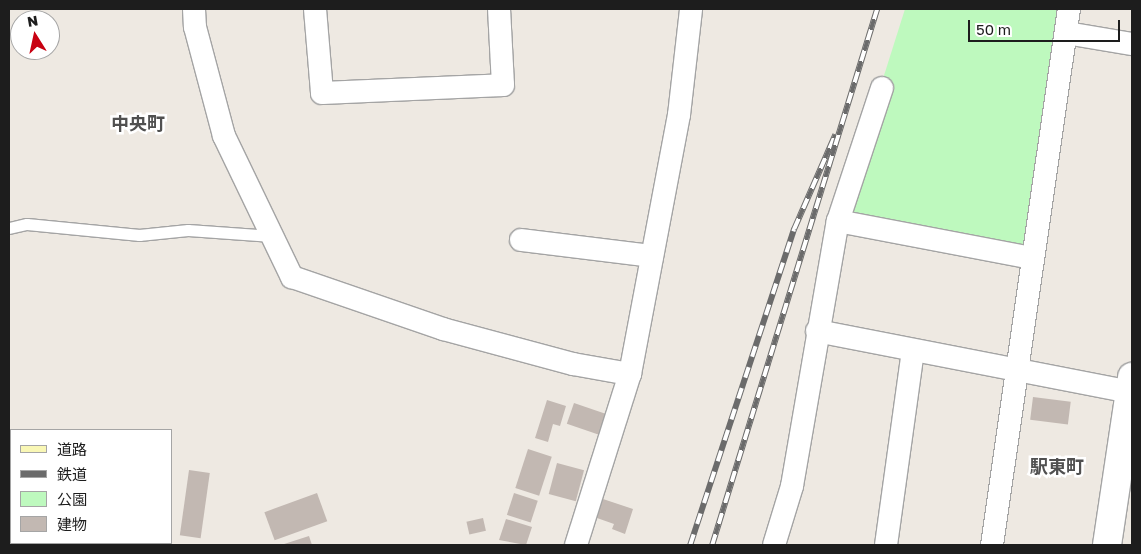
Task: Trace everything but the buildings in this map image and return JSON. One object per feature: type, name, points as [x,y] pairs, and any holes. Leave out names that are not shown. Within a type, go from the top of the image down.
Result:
[{"type":"street","points":[[194,9],[195,27],[224,136],[292,277],[443,329],[573,364],[630,374]]},
{"type":"street","points":[[314,9],[322,93],[503,85],[499,9]]},
{"type":"street","points":[[576,545],[630,374],[678,115],[691,9]]},
{"type":"street","points":[[992,545],[1069,9]]},
{"type":"street","points":[[1066,33],[1132,44]]},
{"type":"street","points":[[774,545],[792,486],[817,331],[838,221],[882,88]]},
{"type":"street","points":[[838,221],[1032,258]]},
{"type":"street","points":[[520,240],[652,256]]},
{"type":"street","points":[[817,331],[1016,372],[1132,387],[1107,545]]},
{"type":"street","points":[[886,545],[913,351]]},
{"type":"lane","points":[[9,228],[28,224],[139,235],[188,230],[272,236]]},
{"type":"green space","points":[[905,9],[1069,9],[1032,258],[838,221]]},
{"type":"railway","points":[[712,545],[877,9]]},
{"type":"railway","points":[[690,545],[794,229],[835,135]]},
{"type":"district","name":"中央町","points":[[138,123]]},
{"type":"district","name":"駅東町","points":[[1057,466]]}]
